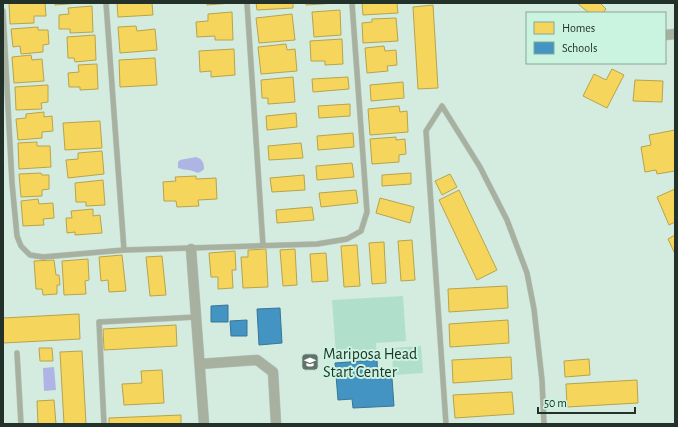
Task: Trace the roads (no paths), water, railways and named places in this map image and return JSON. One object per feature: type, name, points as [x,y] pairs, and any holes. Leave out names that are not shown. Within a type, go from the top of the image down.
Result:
[{"type":"street","points":[[192,249],[204,424]]},
{"type":"street","points":[[200,364],[257,360],[273,372],[276,424]]},
{"type":"lane","points":[[106,3],[124,250]]},
{"type":"lane","points":[[247,3],[263,245]]},
{"type":"lane","points":[[3,11],[12,183],[17,236],[21,246],[30,255],[43,257],[124,250],[317,244],[347,239],[361,231],[367,212],[352,3]]},
{"type":"lane","points":[[446,424],[426,131],[442,106],[480,167],[507,220],[527,273],[534,309],[542,380],[544,424]]},
{"type":"lane","points":[[104,424],[99,322],[197,317]]},
{"type":"lane","points":[[17,353],[21,424]]},
{"type":"water","points":[[196,157],[203,163],[204,169],[202,171],[196,172],[178,168],[178,162],[180,160]]},
{"type":"water","points":[[54,367],[56,390],[44,391],[43,368]]},
{"type":"place","name":"Mariposa Head Start Center","points":[[310,362]]}]
